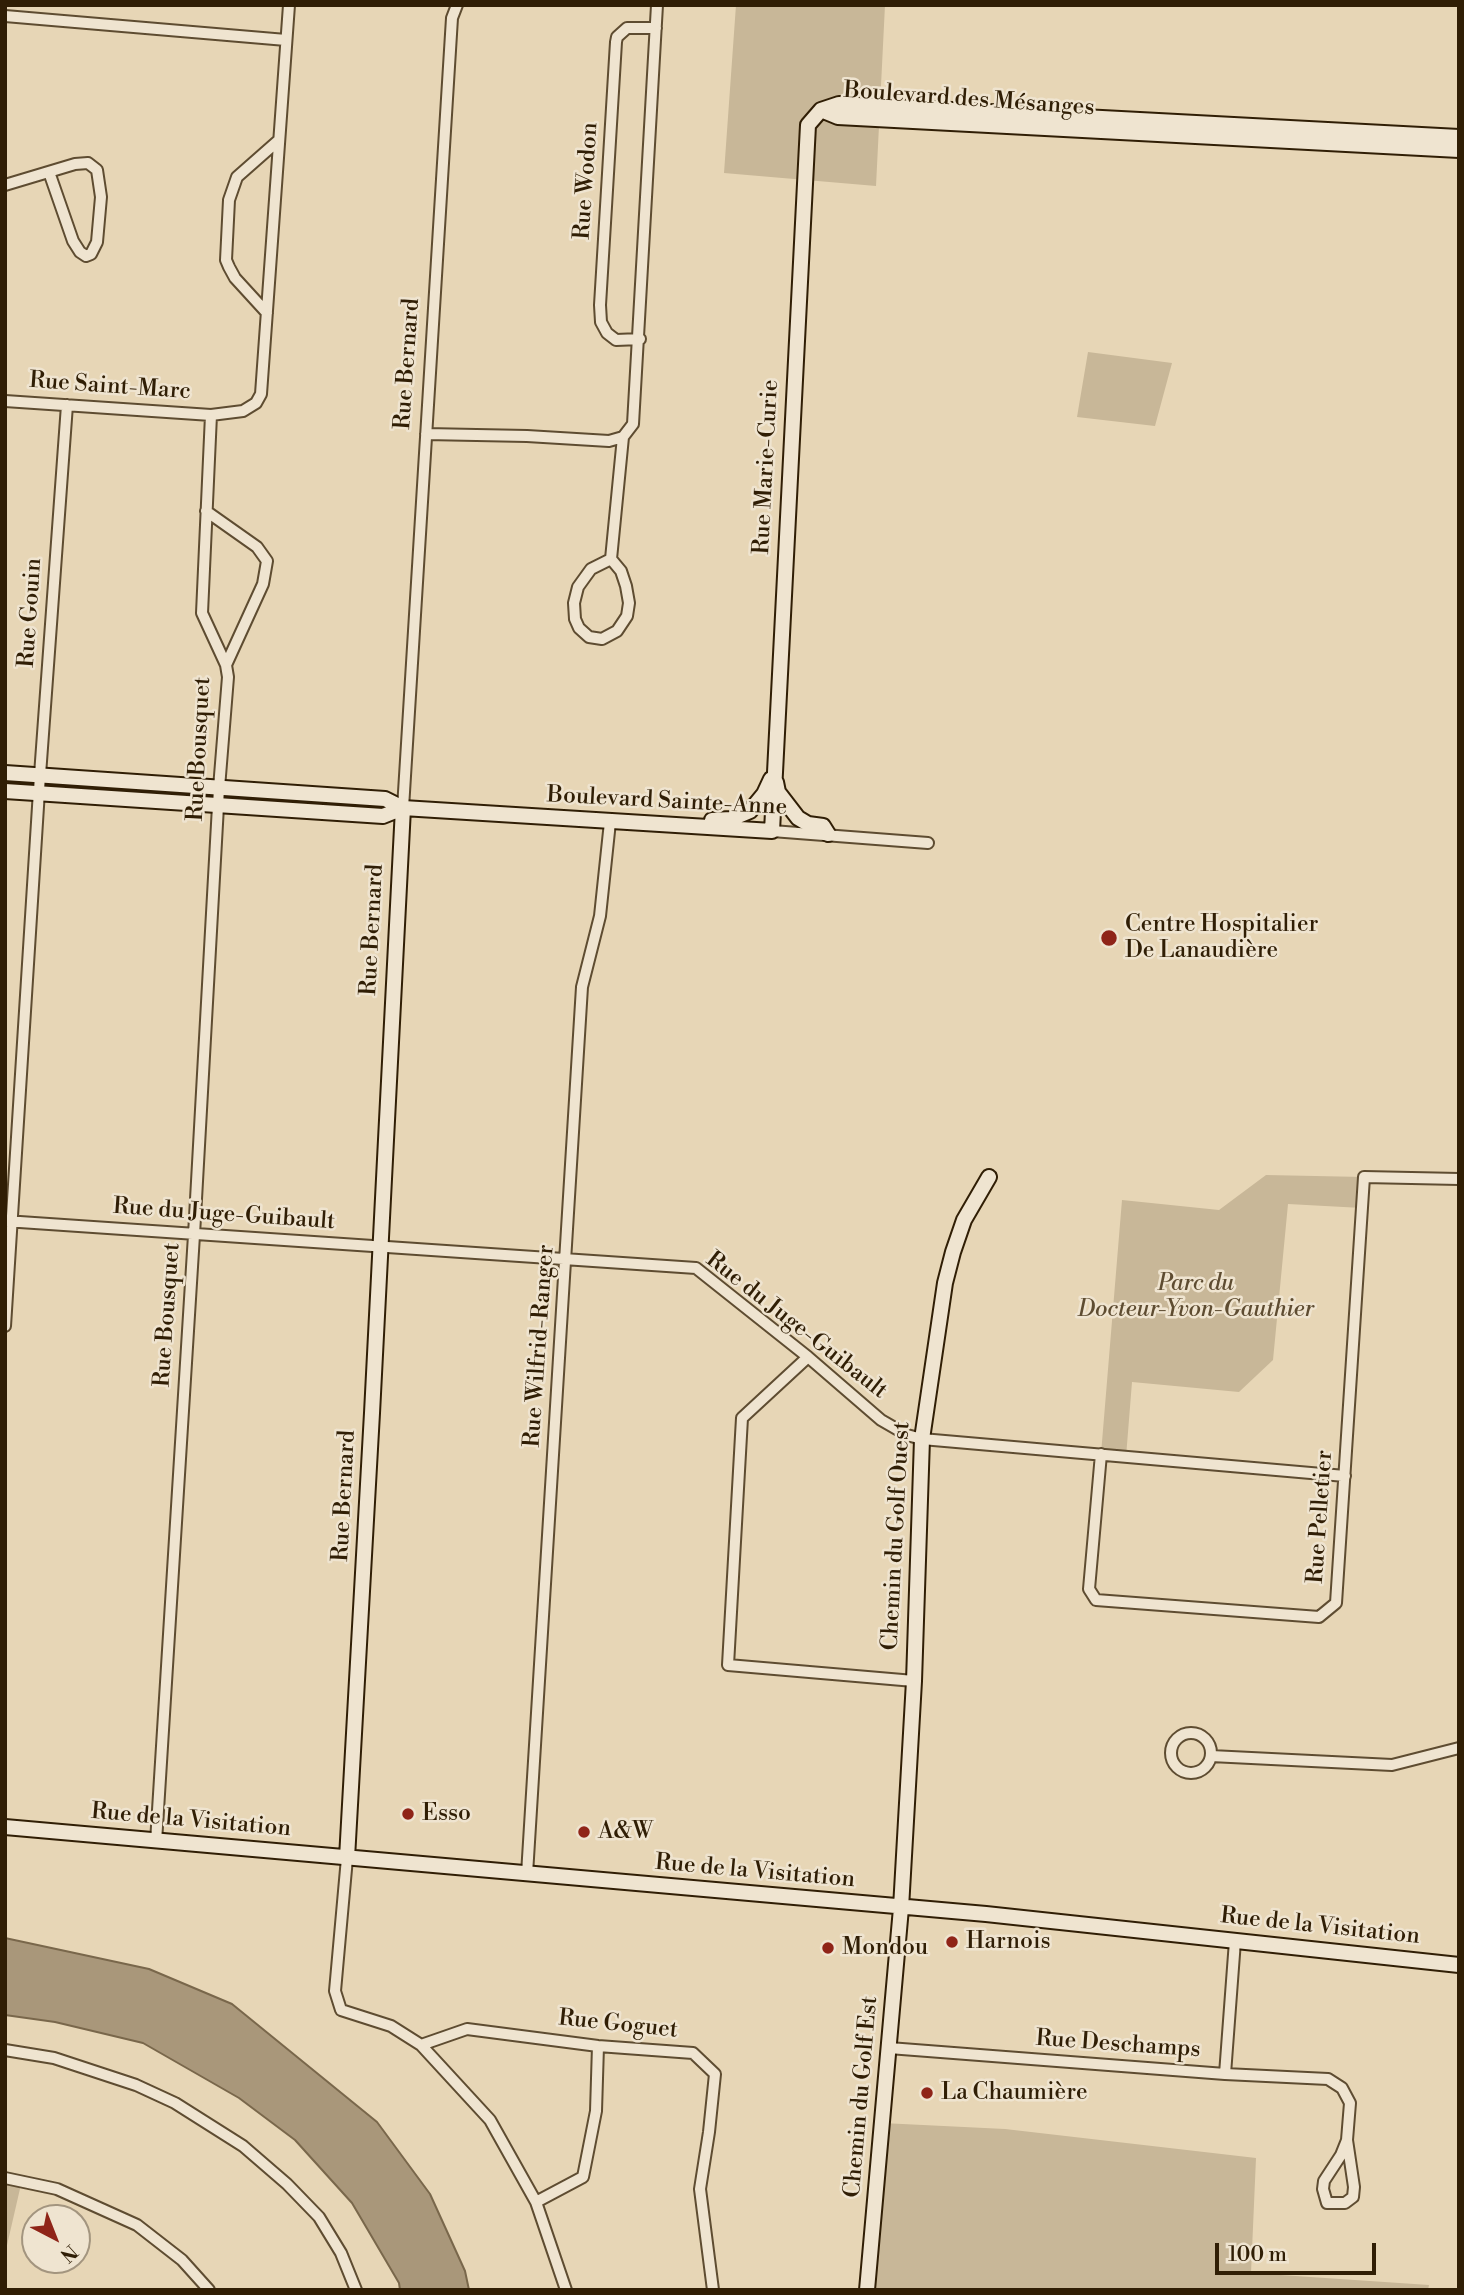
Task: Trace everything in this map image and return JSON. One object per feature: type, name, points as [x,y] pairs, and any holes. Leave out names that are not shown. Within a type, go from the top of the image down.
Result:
[{"type":"street","points":[[211,415],[243,411],[256,403],[261,394],[289,5]]},
{"type":"street","name":"Rue Bernard","points":[[347,1858],[403,808],[452,18],[457,5]]},
{"type":"street","points":[[426,434],[609,441],[623,437],[634,424],[657,5]]},
{"type":"street","points":[[5,16],[286,40]]},
{"type":"street","name":"Rue Wodon","points":[[640,339],[616,340],[607,333],[601,322],[600,305],[617,37],[627,29],[656,28]]},
{"type":"street","name":"Boulevard des Mésanges","points":[[821,110],[839,104],[1459,137]]},
{"type":"street","name":"Boulevard des Mésanges","points":[[821,110],[838,117],[852,118],[1459,150]]},
{"type":"street","name":"Rue Marie-Curie","points":[[772,831],[808,125],[821,110]]},
{"type":"street","points":[[267,313],[235,278],[226,260],[229,201],[237,177],[279,140]]},
{"type":"street","points":[[5,185],[75,164],[88,163],[97,170],[101,197],[97,242],[92,254],[86,256],[80,252],[73,241],[49,172]]},
{"type":"street","name":"Rue Saint-Marc","points":[[5,401],[211,415]]},
{"type":"street","name":"Rue Gouin","points":[[5,1326],[9,1221],[68,405]]},
{"type":"street","name":"Rue Bousquet","points":[[156,1842],[219,788],[228,677],[226,665],[202,613],[211,415]]},
{"type":"street","points":[[611,559],[591,569],[578,587],[574,603],[575,619],[579,628],[589,637],[602,639],[617,631],[627,616],[629,603],[626,586],[621,571],[611,559],[623,437]]},
{"type":"street","name":"Rue Bousquet","points":[[206,512],[257,547],[267,561],[263,584],[226,665]]},
{"type":"street","points":[[687,826],[717,819],[731,819],[750,811],[771,780],[775,757]]},
{"type":"street","name":"Boulevard Sainte-Anne","points":[[5,773],[385,799],[403,808],[828,834],[928,843]]},
{"type":"street","points":[[774,774],[778,792],[788,806],[808,824],[823,826],[828,834]]},
{"type":"street","name":"Boulevard Sainte-Anne","points":[[5,791],[383,816],[403,808]]},
{"type":"street","name":"Rue Wilfrid-Ranger","points":[[527,1874],[582,987],[600,916],[610,822]]},
{"type":"street","name":"Chemin du Golf Ouest","points":[[901,1908],[914,1681],[922,1439],[945,1283],[964,1220],[989,1177]]},
{"type":"street","name":"Rue Pelletier","points":[[1101,1454],[1089,1589],[1096,1600],[1320,1617],[1336,1603],[1364,1177],[1459,1179]]},
{"type":"street","name":"Rue du Juge-Guibault","points":[[9,1221],[194,1236],[696,1268],[808,1357],[881,1420],[907,1435],[922,1439],[1345,1476]]},
{"type":"street","points":[[808,1357],[742,1418],[728,1665],[914,1681]]},
{"type":"street","points":[[1211,1756],[1392,1765],[1459,1748]]},
{"type":"street","name":"Rue de la Visitation","points":[[5,1827],[986,1914],[1459,1965]]},
{"type":"street","points":[[347,1858],[335,1991],[341,2010],[391,2026],[421,2045],[490,2120],[536,2202],[566,2290]]},
{"type":"street","name":"Chemin du Golf Est","points":[[867,2290],[901,1908]]},
{"type":"street","points":[[1224,2074],[1236,1941]]},
{"type":"street","name":"Rue Goguet","points":[[421,2045],[467,2029],[598,2046],[693,2053],[715,2074],[699,2189],[713,2290]]},
{"type":"street","points":[[536,2202],[583,2177],[596,2111],[598,2046]]},
{"type":"street","name":"Rue Deschamps","points":[[889,2048],[1224,2074],[1328,2079],[1342,2088],[1350,2103],[1347,2140]]},
{"type":"street","points":[[5,2050],[54,2058],[136,2085],[175,2103],[243,2146],[287,2184],[319,2217],[341,2253],[356,2290]]},
{"type":"street","points":[[1347,2140],[1353,2197],[1345,2203],[1327,2203],[1322,2189],[1324,2181],[1341,2155],[1347,2140]]},
{"type":"street","points":[[5,2178],[57,2189],[137,2225],[182,2260],[209,2290]]},
{"type":"green space","points":[[736,5],[885,5],[876,186],[724,173]]},
{"type":"green space","points":[[1088,352],[1172,363],[1155,426],[1077,417]]},
{"type":"green space","name":"Parc du Docteur-Yvon-Gauthier","points":[[1266,1175],[1364,1177],[1362,1208],[1288,1204],[1273,1360],[1239,1392],[1132,1382],[1126,1457],[1101,1454],[1122,1200],[1219,1210]]},
{"type":"green space","points":[[882,2123],[1005,2129],[1256,2158],[1251,2273],[1429,2285],[1428,2290],[866,2290]]},
{"type":"green space","points":[[5,2178],[22,2180],[5,2254]]},
{"type":"shaded area","points":[[5,1938],[149,1969],[232,2004],[377,2122],[430,2194],[465,2271],[469,2290],[400,2290],[399,2283],[352,2203],[295,2140],[239,2098],[143,2043],[55,2022],[5,2015]]},
{"type":"place","name":"Centre Hospitalier De Lanaudière","points":[[1109,938]]},
{"type":"place","name":"Esso","points":[[408,1814]]},
{"type":"place","name":"A&W","points":[[584,1832]]},
{"type":"place","name":"Harnois","points":[[952,1942]]},
{"type":"place","name":"Mondou","points":[[828,1948]]},
{"type":"place","name":"La Chaumière","points":[[927,2093]]}]
